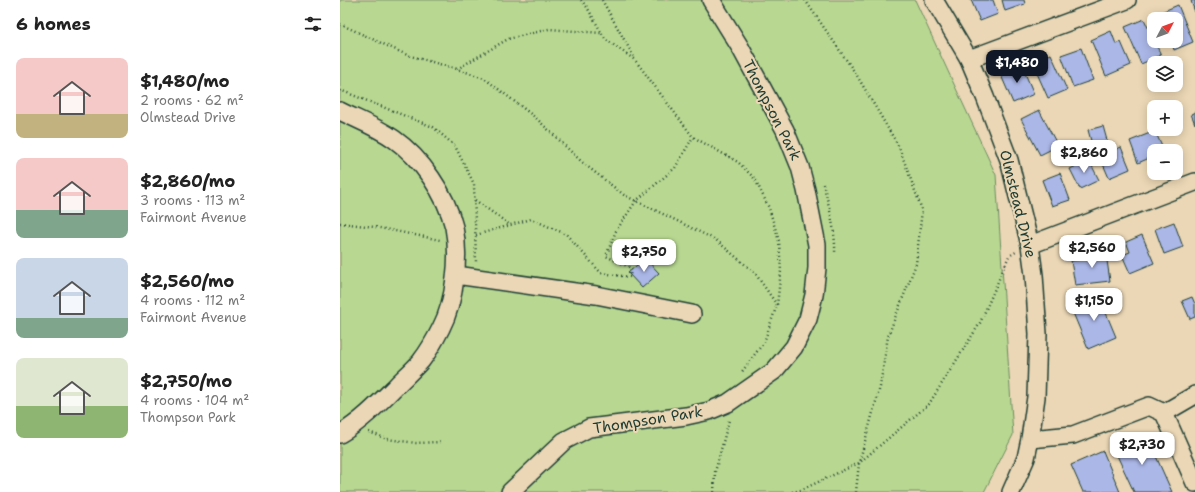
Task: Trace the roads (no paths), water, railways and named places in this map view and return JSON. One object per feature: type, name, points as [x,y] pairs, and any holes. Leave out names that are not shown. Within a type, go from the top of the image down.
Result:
[{"type":"street","name":"Thompson Park","points":[[510,492],[564,441],[589,428],[686,416],[709,410],[732,407],[774,371],[794,347],[808,319],[814,295],[817,268],[817,245],[800,167],[785,130],[740,47],[711,0]]},
{"type":"street","name":"Olmstead Drive","points":[[934,0],[969,59],[985,97],[1008,160],[1030,244],[1034,275],[1038,334],[1036,397],[1026,458],[1011,492]]},
{"type":"street","points":[[969,59],[1127,0]]},
{"type":"street","points":[[340,112],[378,129],[395,139],[410,152],[434,182],[448,210],[454,228],[456,275],[452,296],[442,327],[421,360],[378,405],[340,434]]},
{"type":"street","points":[[1030,244],[1195,182]]},
{"type":"street","points":[[456,275],[596,295],[692,314]]},
{"type":"street","points":[[1164,413],[1195,395]]},
{"type":"street","points":[[1030,439],[1073,435],[1149,406],[1164,413],[1195,483]]}]
